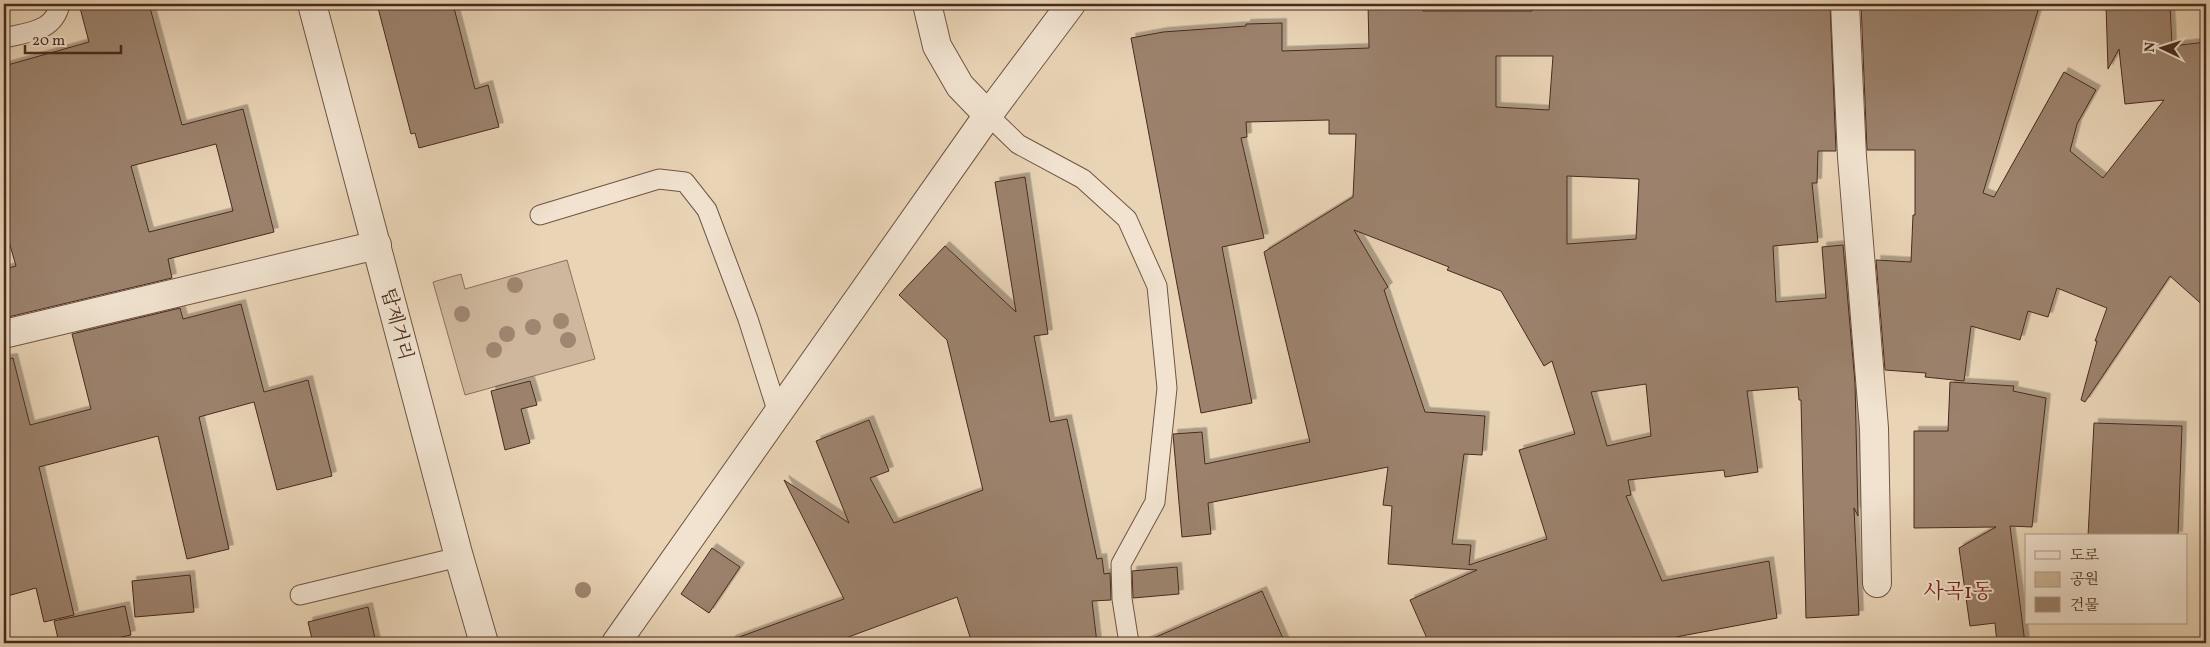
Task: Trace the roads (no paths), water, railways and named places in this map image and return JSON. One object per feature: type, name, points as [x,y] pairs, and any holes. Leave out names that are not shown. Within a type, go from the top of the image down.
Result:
[{"type":"street","name":"탑제거리","points":[[312,4],[459,557],[484,643]]},
{"type":"street","points":[[927,4],[937,46],[960,86],[988,115]]},
{"type":"street","points":[[616,643],[988,115],[1071,4]]},
{"type":"street","points":[[1845,4],[1852,157],[1874,428],[1878,583]]},
{"type":"street","points":[[4,334],[377,245]]},
{"type":"lane","points":[[4,38],[46,27],[58,14],[60,4]]},
{"type":"lane","points":[[988,115],[1018,144],[1084,179],[1127,219],[1157,286],[1167,388],[1156,502],[1121,564],[1122,599],[1129,643]]},
{"type":"lane","points":[[540,215],[659,179],[685,182],[707,210],[748,319],[778,413]]},
{"type":"lane","points":[[300,595],[459,557]]},
{"type":"district","name":"사곡1동","points":[[1958,591]]}]
